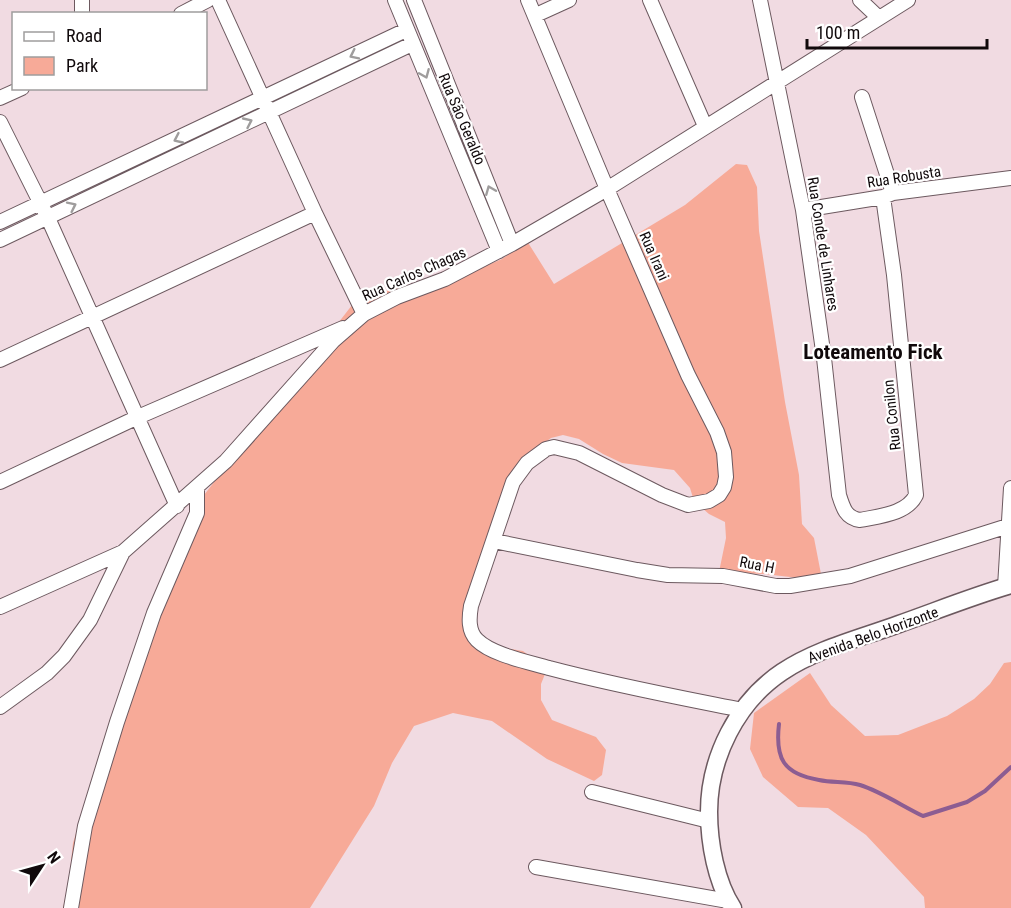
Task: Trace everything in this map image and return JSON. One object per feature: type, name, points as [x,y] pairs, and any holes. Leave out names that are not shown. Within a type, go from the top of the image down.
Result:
[{"type":"main road","name":"Avenida Belo Horizonte","points":[[731,904],[719,874],[709,821],[710,788],[719,755],[742,710],[781,672],[816,655],[1008,586]]},
{"type":"street","points":[[185,12],[208,0]]},
{"type":"street","points":[[218,0],[315,213],[364,314]]},
{"type":"street","name":"Rua Irani","points":[[494,541],[513,482],[535,456],[554,447],[579,453],[662,495],[688,505],[709,501],[719,495],[726,477],[724,452],[717,432],[688,375],[528,0]]},
{"type":"street","points":[[536,15],[569,0]]},
{"type":"street","points":[[650,0],[705,126]]},
{"type":"street","name":"Rua Conde de Linhares","points":[[760,0],[803,210],[824,358],[839,495]]},
{"type":"street","points":[[860,0],[879,18]]},
{"type":"street","name":"Rua Carlos Chagas","points":[[0,707],[47,674],[64,656],[90,620],[123,552],[226,461],[333,341],[364,314],[398,297],[476,265],[607,189],[908,0]]},
{"type":"street","points":[[397,4],[416,1]]},
{"type":"street","name":"Rua São Geraldo","points":[[416,1],[512,244]]},
{"type":"street","name":"Rua São Geraldo","points":[[397,4],[499,251]]},
{"type":"street","points":[[0,222],[406,30]]},
{"type":"street","points":[[0,240],[412,44]]},
{"type":"street","points":[[0,98],[18,90]]},
{"type":"street","points":[[862,97],[888,195]]},
{"type":"street","points":[[0,122],[48,218],[177,506]]},
{"type":"street","name":"Rua Robusta","points":[[803,210],[888,195],[1011,178]]},
{"type":"street","name":"Rua Conilon","points":[[839,495],[846,514],[854,520],[860,520],[903,508],[913,501],[916,495],[888,195]]},
{"type":"street","points":[[0,360],[315,213]]},
{"type":"street","points":[[0,482],[138,417],[352,324]]},
{"type":"street","points":[[71,908],[85,826],[145,639],[197,513],[197,488]]},
{"type":"street","points":[[1008,586],[1008,526],[1011,489]]},
{"type":"street","name":"Rua H","points":[[494,541],[668,575],[723,576],[776,586],[790,586],[850,576],[1008,526]]},
{"type":"street","points":[[494,541],[471,606],[469,618],[473,634],[488,648],[529,662],[615,685],[742,710]]},
{"type":"street","points":[[0,607],[123,552]]},
{"type":"street","points":[[592,792],[709,821]]},
{"type":"street","points":[[536,867],[731,904]]},
{"type":"green space","points":[[736,164],[747,165],[757,187],[759,231],[785,402],[799,475],[802,524],[814,538],[821,574],[799,578],[719,572],[726,538],[725,522],[709,514],[694,501],[690,488],[674,470],[622,463],[579,439],[563,435],[551,438],[535,450],[512,485],[479,581],[474,635],[493,646],[523,651],[547,669],[541,684],[541,700],[552,720],[596,737],[606,750],[602,775],[594,781],[547,759],[492,721],[453,713],[414,726],[392,763],[374,806],[310,908],[63,908],[73,843],[107,734],[190,513],[356,300],[460,269],[488,265],[502,259],[527,241],[554,284],[685,205]]},
{"type":"green space","points":[[1011,662],[1011,908],[925,908],[924,897],[866,835],[828,808],[798,807],[763,777],[750,749],[754,713],[810,673],[831,705],[865,736],[898,735],[947,716],[974,699],[990,684],[1004,663]]},
{"type":"waterway","points":[[779,724],[778,746],[780,755],[789,769],[797,774],[819,780],[860,785],[923,816],[967,802],[985,791],[1011,767]]},
{"type":"district","name":"Loteamento Fick","points":[[873,352]]}]
